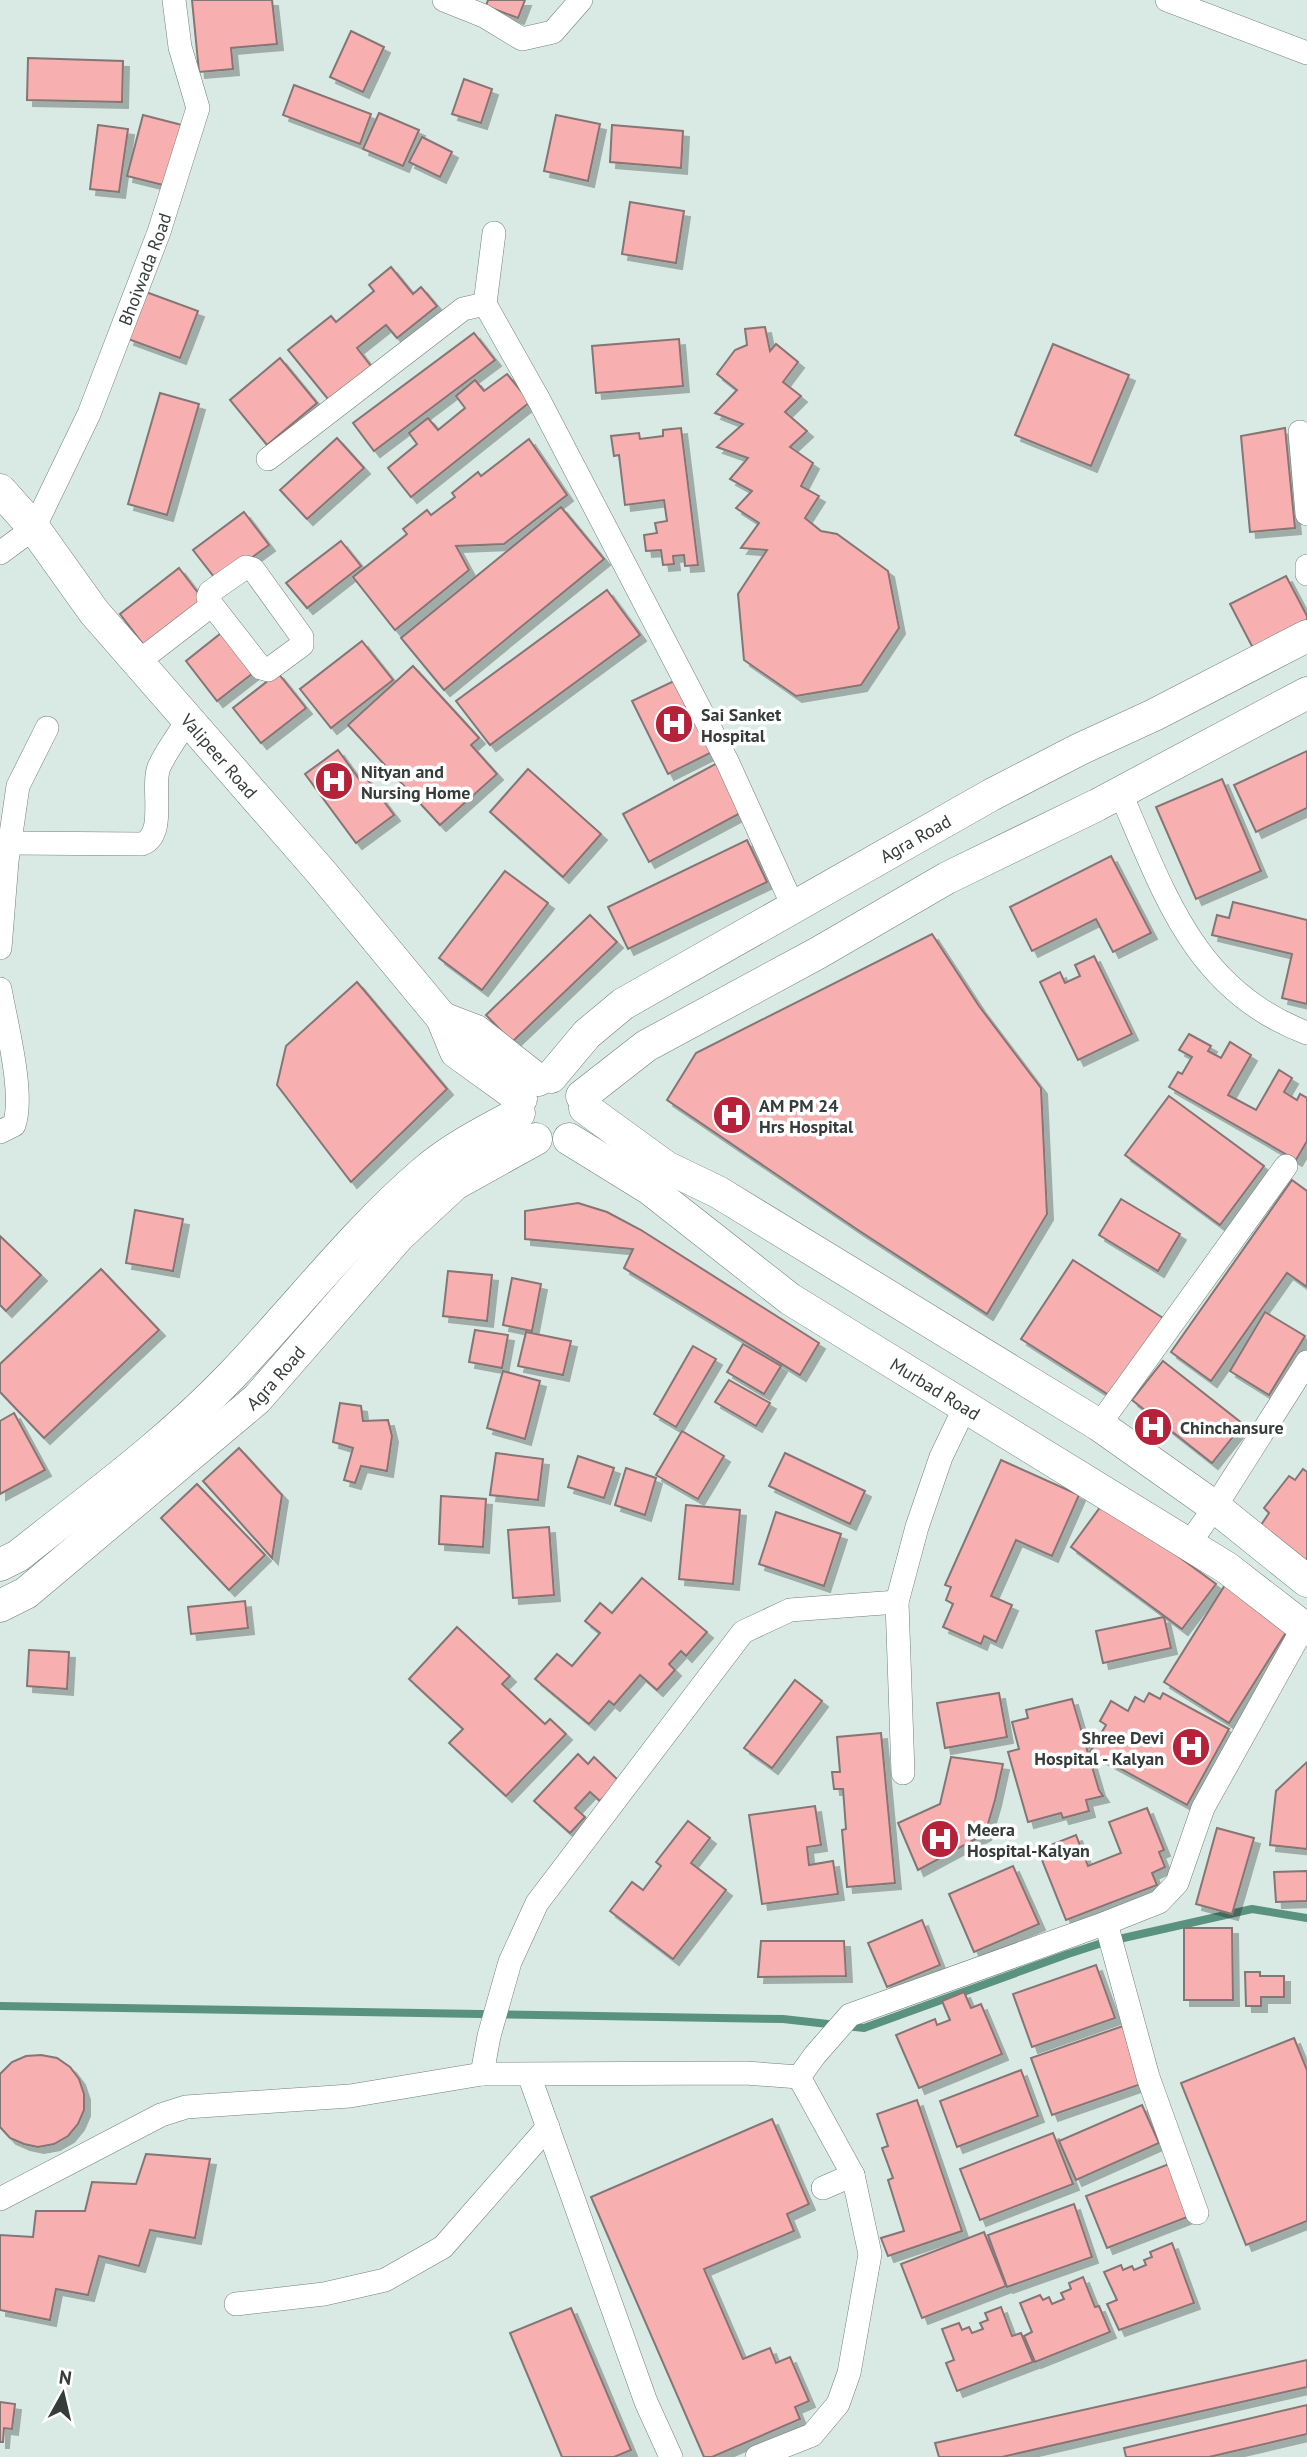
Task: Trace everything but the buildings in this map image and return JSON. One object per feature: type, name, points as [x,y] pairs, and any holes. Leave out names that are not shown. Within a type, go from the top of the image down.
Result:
[{"type":"main road","name":"Valipeer Road","points":[[0,489],[34,528],[94,612],[321,872],[442,1018],[456,1052],[533,1102]]},
{"type":"main road","name":"Agra Road","points":[[0,1606],[26,1592],[257,1399],[399,1236],[456,1184],[533,1102],[587,1034],[623,1004],[991,795],[1307,636]]},
{"type":"main road","points":[[569,1139],[583,1120],[584,1102],[646,1046],[818,953],[947,878],[1120,792],[1307,693]]},
{"type":"main road","points":[[533,1102],[564,1080],[575,1087],[584,1102],[666,1167],[718,1192],[1100,1425],[1215,1507],[1307,1581]]},
{"type":"main road","name":"Agra Road","points":[[533,1102],[546,1142],[558,1143],[569,1139]]},
{"type":"main road","name":"Agra Road","points":[[0,1565],[18,1556],[147,1454],[230,1377],[381,1213],[426,1170],[533,1102]]},
{"type":"main road","name":"Murbad Road","points":[[569,1139],[650,1189],[789,1299],[1227,1568],[1305,1629]]},
{"type":"street","name":"Bhoiwada Road","points":[[34,528],[94,401],[159,232],[198,108],[180,47],[174,0]]},
{"type":"street","points":[[444,0],[484,16],[522,39],[553,32],[581,0]]},
{"type":"street","points":[[1167,0],[1307,53]]},
{"type":"street","points":[[494,233],[485,304],[727,761],[793,906]]},
{"type":"street","points":[[268,459],[463,309],[485,304]]},
{"type":"street","points":[[1300,432],[1307,514]]},
{"type":"street","points":[[0,553],[34,528]]},
{"type":"street","points":[[1307,566],[1307,573]]},
{"type":"street","points":[[246,567],[253,569],[302,637],[302,645],[268,670],[261,668],[212,605],[208,597],[210,592],[246,567]]},
{"type":"street","points":[[138,662],[212,605]]},
{"type":"street","points":[[10,843],[149,842],[154,834],[157,812],[158,769],[188,719]]},
{"type":"street","points":[[0,948],[18,786],[47,729]]},
{"type":"street","points":[[1120,792],[1176,917],[1208,964],[1250,1002],[1307,1033]]},
{"type":"street","points":[[0,989],[13,1060],[18,1114],[14,1125],[3,1133],[0,1132]]},
{"type":"street","points":[[1100,1425],[1286,1166]]},
{"type":"street","points":[[1188,1545],[1307,1362]]},
{"type":"street","points":[[903,1773],[897,1602],[917,1527],[941,1457],[965,1407]]},
{"type":"street","points":[[482,2074],[489,2036],[510,1962],[537,1903],[743,1632],[790,1610],[897,1602]]},
{"type":"street","points":[[800,2077],[815,2054],[850,2015],[1159,1902],[1177,1883],[1203,1808],[1305,1629]]},
{"type":"street","points":[[1106,1923],[1148,2077],[1197,2213]]},
{"type":"street","points":[[0,2199],[161,2115],[186,2107],[350,2096],[482,2074],[746,2073],[800,2077]]},
{"type":"street","points":[[529,2075],[646,2402],[671,2457]]},
{"type":"street","points":[[757,2457],[812,2435],[838,2404],[849,2373],[870,2254],[853,2175],[800,2077]]},
{"type":"street","points":[[236,2304],[324,2294],[386,2280],[443,2247],[548,2127]]},
{"type":"street","points":[[823,2188],[853,2175]]},
{"type":"waterway","points":[[1119,1939],[1252,1909],[1307,1918]]},
{"type":"waterway","points":[[0,2006],[783,2019],[864,2028],[1102,1943]]},
{"type":"place","name":"Sai Sanket Hospital","points":[[674,724]]},
{"type":"place","name":"Nityan and Nursing Home","points":[[334,781]]},
{"type":"place","name":"AM PM 24 Hrs Hospital","points":[[732,1115]]},
{"type":"place","name":"Chinchansure","points":[[1153,1427]]},
{"type":"place","name":"Shree Devi Hospital - Kalyan","points":[[1191,1747]]},
{"type":"place","name":"Meera Hospital-Kalyan","points":[[940,1839]]}]
